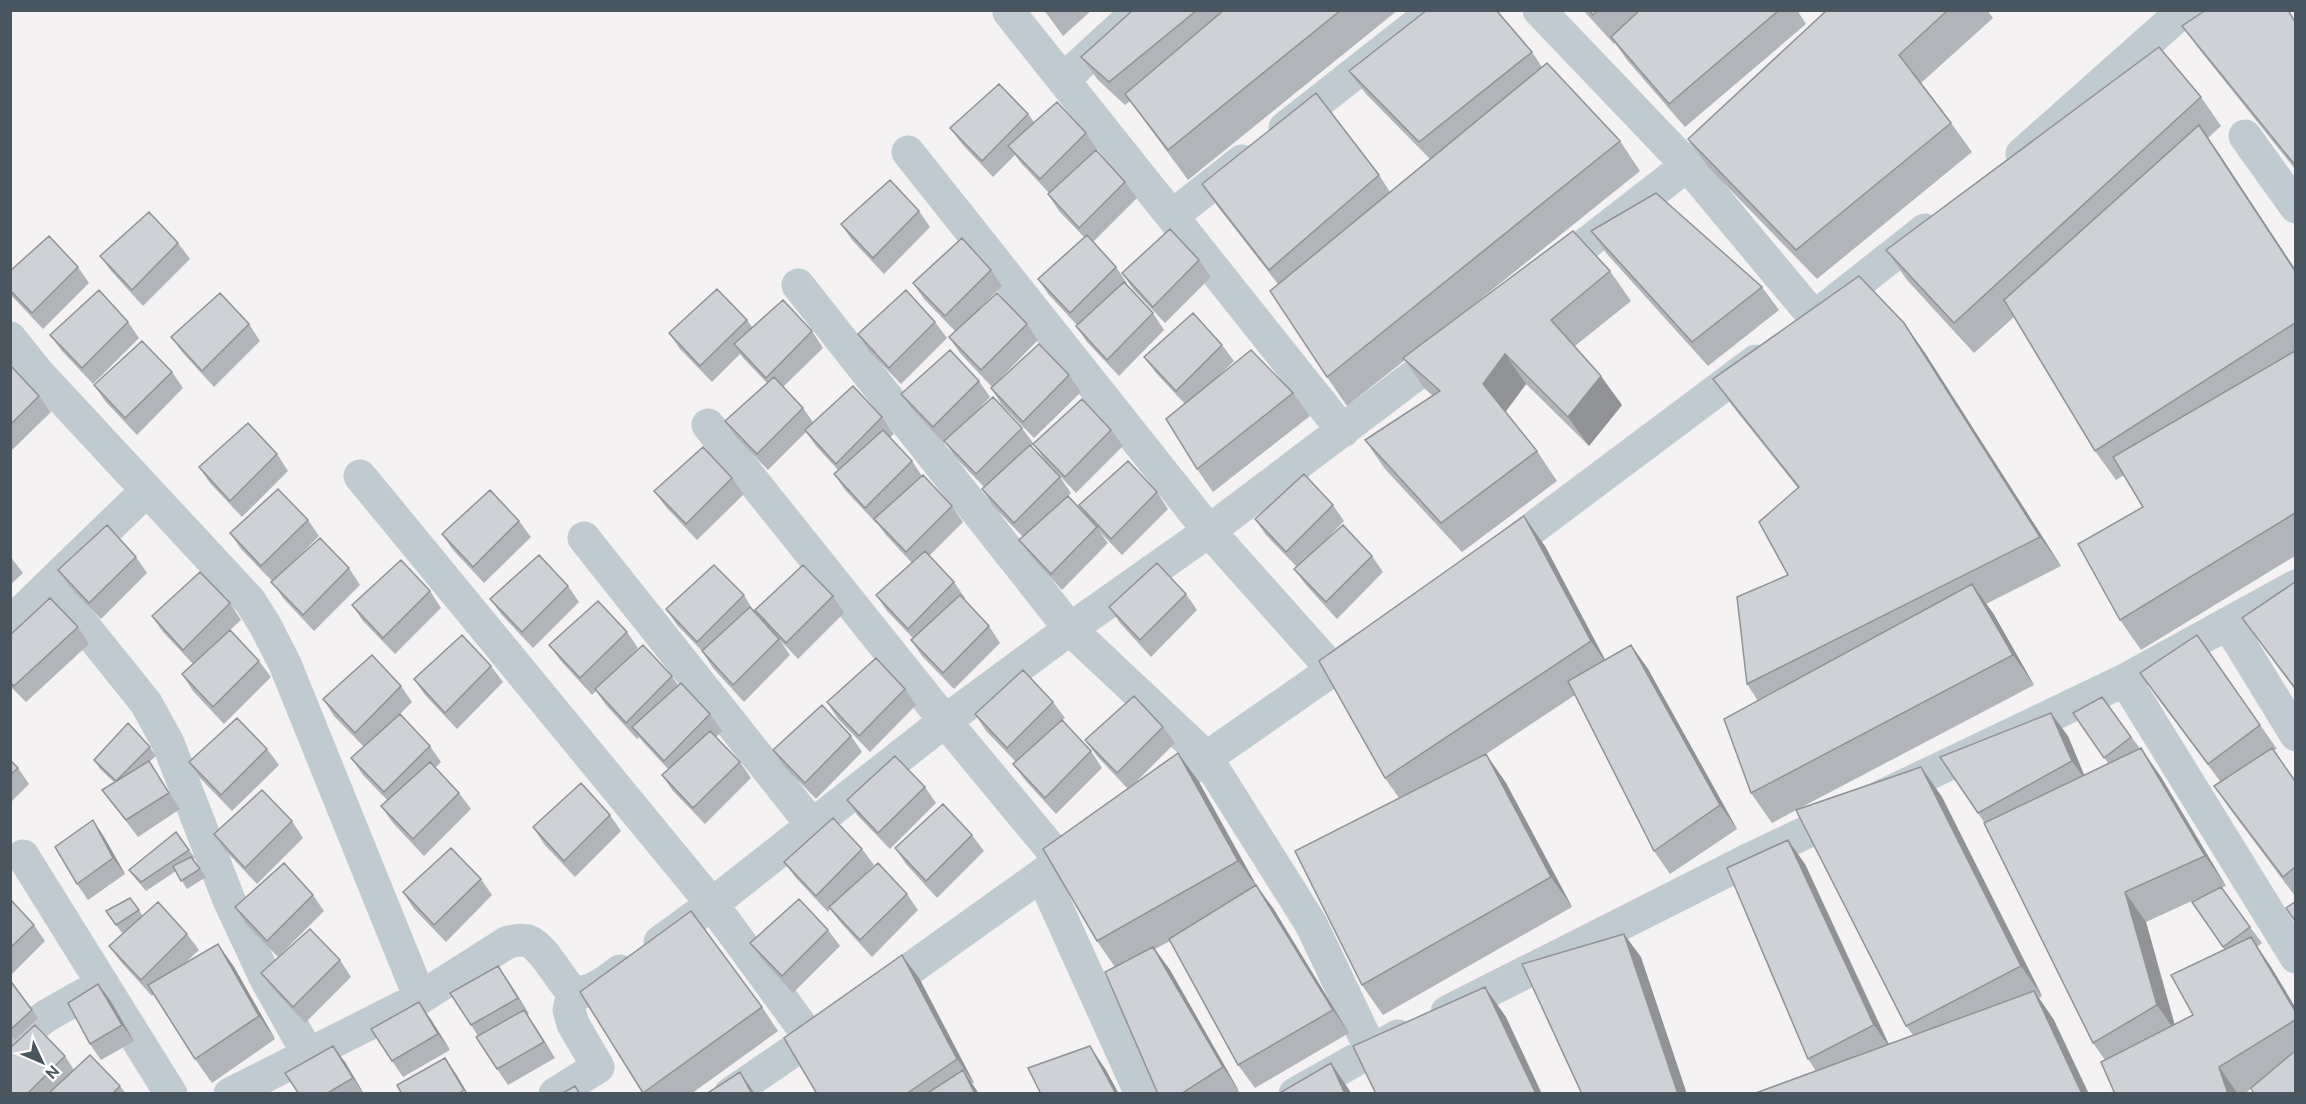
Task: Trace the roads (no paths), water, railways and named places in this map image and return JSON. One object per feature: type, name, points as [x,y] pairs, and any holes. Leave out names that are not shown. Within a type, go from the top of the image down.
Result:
[{"type":"street","points":[[1063,80],[1139,10]]},
{"type":"street","points":[[1172,216],[1435,10]]},
{"type":"street","points":[[1539,10],[1689,166],[1795,331]]},
{"type":"street","points":[[2002,169],[2184,10]]},
{"type":"street","points":[[1009,12],[1343,431]]},
{"type":"street","points":[[1530,288],[1689,166],[1761,105]]},
{"type":"street","points":[[2245,136],[2295,207]]},
{"type":"street","points":[[908,152],[1209,531],[1333,670]]},
{"type":"street","points":[[1468,575],[1795,331],[1946,213]]},
{"type":"street","points":[[798,285],[1070,629],[1206,757],[1311,924],[1371,1050]]},
{"type":"street","points":[[230,1094],[420,998],[508,942],[525,939],[534,944],[573,993],[585,993],[596,988],[712,904],[945,721],[1209,531],[1474,331]]},
{"type":"street","points":[[10,338],[39,374],[250,601],[266,625],[285,664],[420,998]]},
{"type":"street","points":[[708,425],[945,721],[1051,868],[1141,1094]]},
{"type":"street","points":[[360,476],[712,904],[811,1039]]},
{"type":"street","points":[[10,623],[146,491]]},
{"type":"street","points":[[584,538],[812,825]]},
{"type":"street","points":[[51,585],[146,704],[168,743],[229,900],[266,979],[308,1054]]},
{"type":"street","points":[[1295,1094],[1371,1050],[1746,861],[2125,680],[2295,586]]},
{"type":"street","points":[[2228,624],[2295,735]]},
{"type":"street","points":[[730,1094],[1391,629]]},
{"type":"street","points":[[2125,680],[2295,957]]},
{"type":"street","points":[[24,856],[171,1094]]},
{"type":"street","points":[[10,1044],[46,1016],[103,984]]},
{"type":"street","points":[[555,1094],[598,1067],[573,1024],[569,1010],[573,993]]}]
